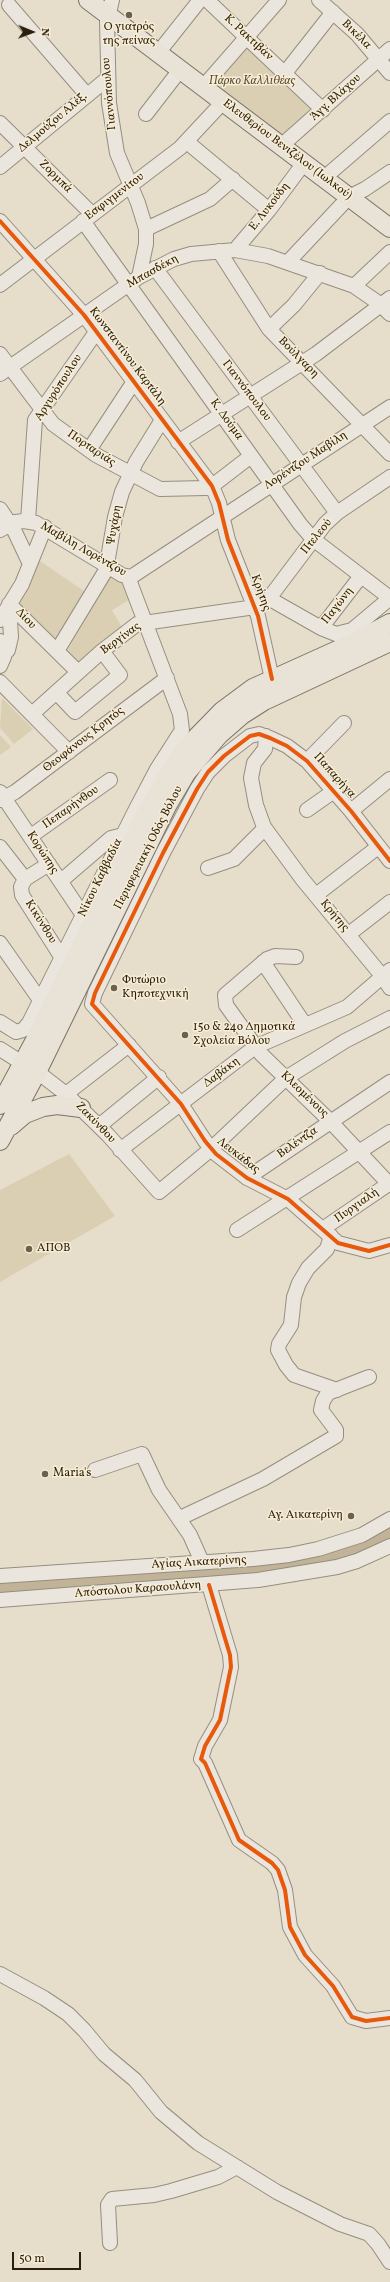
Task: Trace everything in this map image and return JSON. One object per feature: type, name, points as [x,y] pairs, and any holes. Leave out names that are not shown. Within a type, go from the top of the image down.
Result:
[{"type":"main road","name":"Ελευθερίου Βενιζέλου (Ιωλκού)","points":[[88,0],[109,7],[158,53],[389,226]]},
{"type":"main road","name":"Περιφερειακή Οδός Βόλου","points":[[3,1135],[30,1068],[145,815],[168,773],[185,748],[212,719],[237,699],[272,679],[355,642],[390,623]]},
{"type":"main road","name":"Περιφερειακή Οδός Βόλου","points":[[0,1105],[30,1068],[168,806],[188,772],[204,751],[242,715],[264,701],[390,642]]},
{"type":"main road","points":[[3,1135],[25,1114],[43,1106],[64,1105],[81,1108]]},
{"type":"street","points":[[158,53],[200,0]]},
{"type":"street","name":"Κ. Ρακτιβάν","points":[[207,0],[247,36],[323,110]]},
{"type":"street","points":[[203,87],[279,0]]},
{"type":"street","name":"Βικέλα","points":[[319,0],[333,12],[379,59],[390,73]]},
{"type":"street","points":[[7,7],[87,95]]},
{"type":"street","name":"Γιαννόπουλου","points":[[109,7],[107,79],[115,144],[146,229],[146,244],[134,281]]},
{"type":"street","points":[[285,73],[333,12]]},
{"type":"street","name":"Άγγ. Βλάχου","points":[[281,146],[390,49]]},
{"type":"street","points":[[146,114],[180,70]]},
{"type":"street","name":"Δελμούζου Αλέξ.","points":[[0,167],[107,79]]},
{"type":"street","name":"Εσφιγμενίτου","points":[[0,285],[187,142],[223,102]]},
{"type":"street","points":[[324,178],[390,121]]},
{"type":"street","name":"Ζορμπά","points":[[0,123],[24,147],[88,218]]},
{"type":"street","points":[[187,142],[269,210]]},
{"type":"street","name":"Ε. Λυκούδη","points":[[235,250],[269,210],[304,163]]},
{"type":"street","points":[[288,262],[349,197],[365,190],[390,172]]},
{"type":"street","points":[[146,229],[210,199],[233,179]]},
{"type":"street","name":"Κ. Δούμα","points":[[88,218],[134,281],[251,456],[313,539],[390,598]]},
{"type":"street","name":"Κωνσταντίνου Καρτάλη","points":[[0,220],[34,259],[89,311]]},
{"type":"street","name":"Μπασδέκη","points":[[5,371],[134,281],[155,268],[186,255],[235,250],[253,252],[288,262],[354,286],[387,305]]},
{"type":"street","name":"Βούλγαρη","points":[[219,251],[269,329],[390,454]]},
{"type":"street","points":[[354,286],[390,252]]},
{"type":"street","name":"Γιαννόπουλου","points":[[155,268],[302,463],[337,513]]},
{"type":"street","points":[[269,329],[294,305],[320,273]]},
{"type":"street","points":[[178,442],[302,363],[387,305]]},
{"type":"street","points":[[89,311],[96,332]]},
{"type":"street","name":"Κωνσταντίνου Καρτάλη","points":[[96,332],[212,486],[223,516]]},
{"type":"street","name":"Αργυρόπουλου","points":[[28,521],[35,424],[42,411],[96,332]]},
{"type":"street","name":"Πορταριάς","points":[[0,354],[5,371],[53,424],[89,450],[130,474],[164,490],[201,489],[212,486]]},
{"type":"street","points":[[89,450],[133,383]]},
{"type":"street","name":"Λορέντζου Μαβίλη","points":[[223,516],[302,463],[390,407]]},
{"type":"street","name":"Ψυχάρη","points":[[57,651],[108,566],[117,509],[130,474],[162,420]]},
{"type":"street","points":[[212,486],[251,456]]},
{"type":"street","name":"Πτελεού","points":[[255,606],[270,598],[313,539],[337,513],[390,477]]},
{"type":"street","points":[[0,509],[5,527],[30,564]]},
{"type":"street","name":"Μαβίλη Λορέντζου","points":[[5,527],[28,521],[45,527],[128,577],[134,575],[223,516]]},
{"type":"street","name":"Κρήτης","points":[[223,516],[228,540],[255,606],[272,679]]},
{"type":"street","points":[[0,620],[30,564],[45,527]]},
{"type":"street","name":"Παγώνη","points":[[270,598],[321,628],[361,576]]},
{"type":"street","points":[[128,577],[167,678]]},
{"type":"street","points":[[321,628],[336,634],[352,630],[390,598]]},
{"type":"street","name":"Δίου","points":[[9,604],[78,672]]},
{"type":"street","name":"Δίου","points":[[1,654],[8,650],[11,637],[9,604]]},
{"type":"street","name":"Βεργίνας","points":[[32,714],[102,651],[137,624],[255,606]]},
{"type":"street","points":[[56,692],[75,712],[120,675],[102,651]]},
{"type":"street","name":"Νίκου Καββαδία","points":[[0,1022],[13,1031],[20,1032],[29,1023],[157,768],[181,733],[183,724],[167,678]]},
{"type":"street","name":"Θεοφάνους Κρητός","points":[[1,796],[69,752],[167,678]]},
{"type":"street","points":[[0,682],[69,752]]},
{"type":"street","points":[[308,761],[344,723]]},
{"type":"street","name":"Λευκάδας","points":[[266,736],[255,734],[244,740],[219,760],[197,789],[92,999],[93,1006],[181,1104],[211,1149],[247,1178],[288,1199],[340,1244],[360,1250],[375,1251],[390,1245]]},
{"type":"street","name":"Κρήτης","points":[[266,736],[265,749],[254,763],[251,778],[256,805],[265,828],[316,895],[388,978]]},
{"type":"street","name":"Παπαρήγα","points":[[266,736],[287,746],[308,761],[351,810],[386,854]]},
{"type":"street","points":[[351,810],[390,779]]},
{"type":"street","name":"Πεπαρήνθου","points":[[31,836],[110,780]]},
{"type":"street","points":[[307,810],[334,791]]},
{"type":"street","name":"Κορώπης","points":[[1,796],[31,836],[83,915]]},
{"type":"street","points":[[208,868],[234,859],[265,828]]},
{"type":"street","points":[[61,881],[111,838],[123,835]]},
{"type":"street","points":[[0,847],[25,879],[49,864]]},
{"type":"street","points":[[316,895],[386,854]]},
{"type":"street","name":"Κικύνθου","points":[[25,879],[21,887],[22,895],[62,958]]},
{"type":"street","points":[[349,934],[390,902]]},
{"type":"street","points":[[0,943],[40,1000]]},
{"type":"street","points":[[296,957],[275,956],[263,962],[305,1025]]},
{"type":"street","name":"Κλεομένους","points":[[263,962],[227,993],[224,1000],[256,1047],[359,1150],[390,1184]]},
{"type":"street","name":"Δαβάκη","points":[[120,1150],[256,1047],[347,1006],[388,978]]},
{"type":"street","points":[[211,1149],[286,1078],[344,1041],[390,1018]]},
{"type":"street","points":[[66,1094],[128,1045]]},
{"type":"street","name":"Ζακύνθου","points":[[0,1049],[30,1068],[66,1094],[99,1126],[159,1192],[211,1149]]},
{"type":"street","points":[[99,1126],[159,1078]]},
{"type":"street","name":"Βελέντζα","points":[[247,1178],[390,1082]]},
{"type":"street","points":[[237,1230],[288,1199],[359,1150],[390,1132]]},
{"type":"street","name":"Πυργιαλή","points":[[327,1232],[390,1184]]},
{"type":"street","points":[[327,1232],[327,1248],[308,1268],[299,1283],[294,1297],[291,1325],[279,1344],[278,1350],[286,1365],[294,1375],[337,1390]]},
{"type":"street","points":[[180,1518],[263,1478],[336,1436],[336,1430],[321,1410],[325,1398],[337,1390],[369,1377]]},
{"type":"street","points":[[95,1470],[142,1454],[159,1490],[180,1518],[196,1546],[202,1562]]},
{"type":"street","name":"Αγίας Αικατερίνης","points":[[0,1576],[253,1559],[305,1553],[362,1535],[390,1519]]},
{"type":"street","name":"Απόστολου Καραουλάνη","points":[[0,1600],[258,1580],[326,1569],[357,1561],[390,1546]]},
{"type":"street","points":[[209,1585],[230,1655],[231,1668],[220,1720],[204,1746],[201,1759],[205,1763],[237,1837],[245,1845],[272,1863],[278,1870],[285,1890],[290,1927],[305,1955],[333,1986],[352,2017],[366,2021],[390,2018]]},
{"type":"street","points":[[0,1974],[44,1998],[68,2014],[104,2054],[135,2080],[161,2112],[178,2127],[277,2192],[340,2224],[369,2234],[390,2262]]},
{"type":"street","points":[[110,2243],[108,2211],[110,2200],[171,2191],[218,2177],[237,2167]]},
{"type":"green space","name":"Πάρκο Καλλιθέας","points":[[249,45],[315,109],[284,137],[216,85]]},
{"type":"green space","points":[[37,559],[87,593],[57,644],[18,605]]},
{"type":"green space","points":[[111,575],[126,585],[131,599],[112,610],[123,629],[78,666],[66,653]]},
{"type":"green space","points":[[2,698],[33,729],[14,744],[0,728]]},
{"type":"green space","points":[[0,735],[11,747],[0,755]]},
{"type":"green space","name":"ΑΠΟΒ","points":[[69,1154],[115,1216],[0,1282],[0,1190]]},
{"type":"shaded area","points":[[390,1525],[390,1543],[327,1566],[237,1579],[0,1595],[0,1583],[259,1565]]},
{"type":"cycle path","points":[[0,221],[84,315],[212,486],[219,503],[228,540],[258,616],[272,679]]},
{"type":"cycle path","points":[[390,861],[351,811],[307,761],[287,746],[270,738],[259,734],[250,736],[224,756],[208,772],[197,789],[163,853],[95,993],[92,1004],[181,1104],[205,1141],[216,1154],[247,1178],[288,1199],[338,1243],[369,1251],[390,1245]]},
{"type":"cycle path","points":[[209,1585],[230,1655],[231,1667],[220,1720],[205,1746],[201,1759],[205,1763],[239,1840],[272,1863],[278,1870],[285,1890],[290,1927],[305,1955],[333,1986],[352,2017],[366,2021],[390,2018]]},
{"type":"place","name":"Ο γιατρός της πείνας","points":[[129,15]]},
{"type":"place","name":"Φυτώριο Κηποτεχνική","points":[[114,988]]},
{"type":"place","name":"15ο & 24ο Δημοτικά Σχολεία Βόλου","points":[[185,1035]]},
{"type":"place","name":"ΑΠΟΒ","points":[[29,1249]]},
{"type":"place","name":"Maria's","points":[[45,1474]]},
{"type":"place","name":"Αγ. Αικατερίνη","points":[[351,1516]]}]
